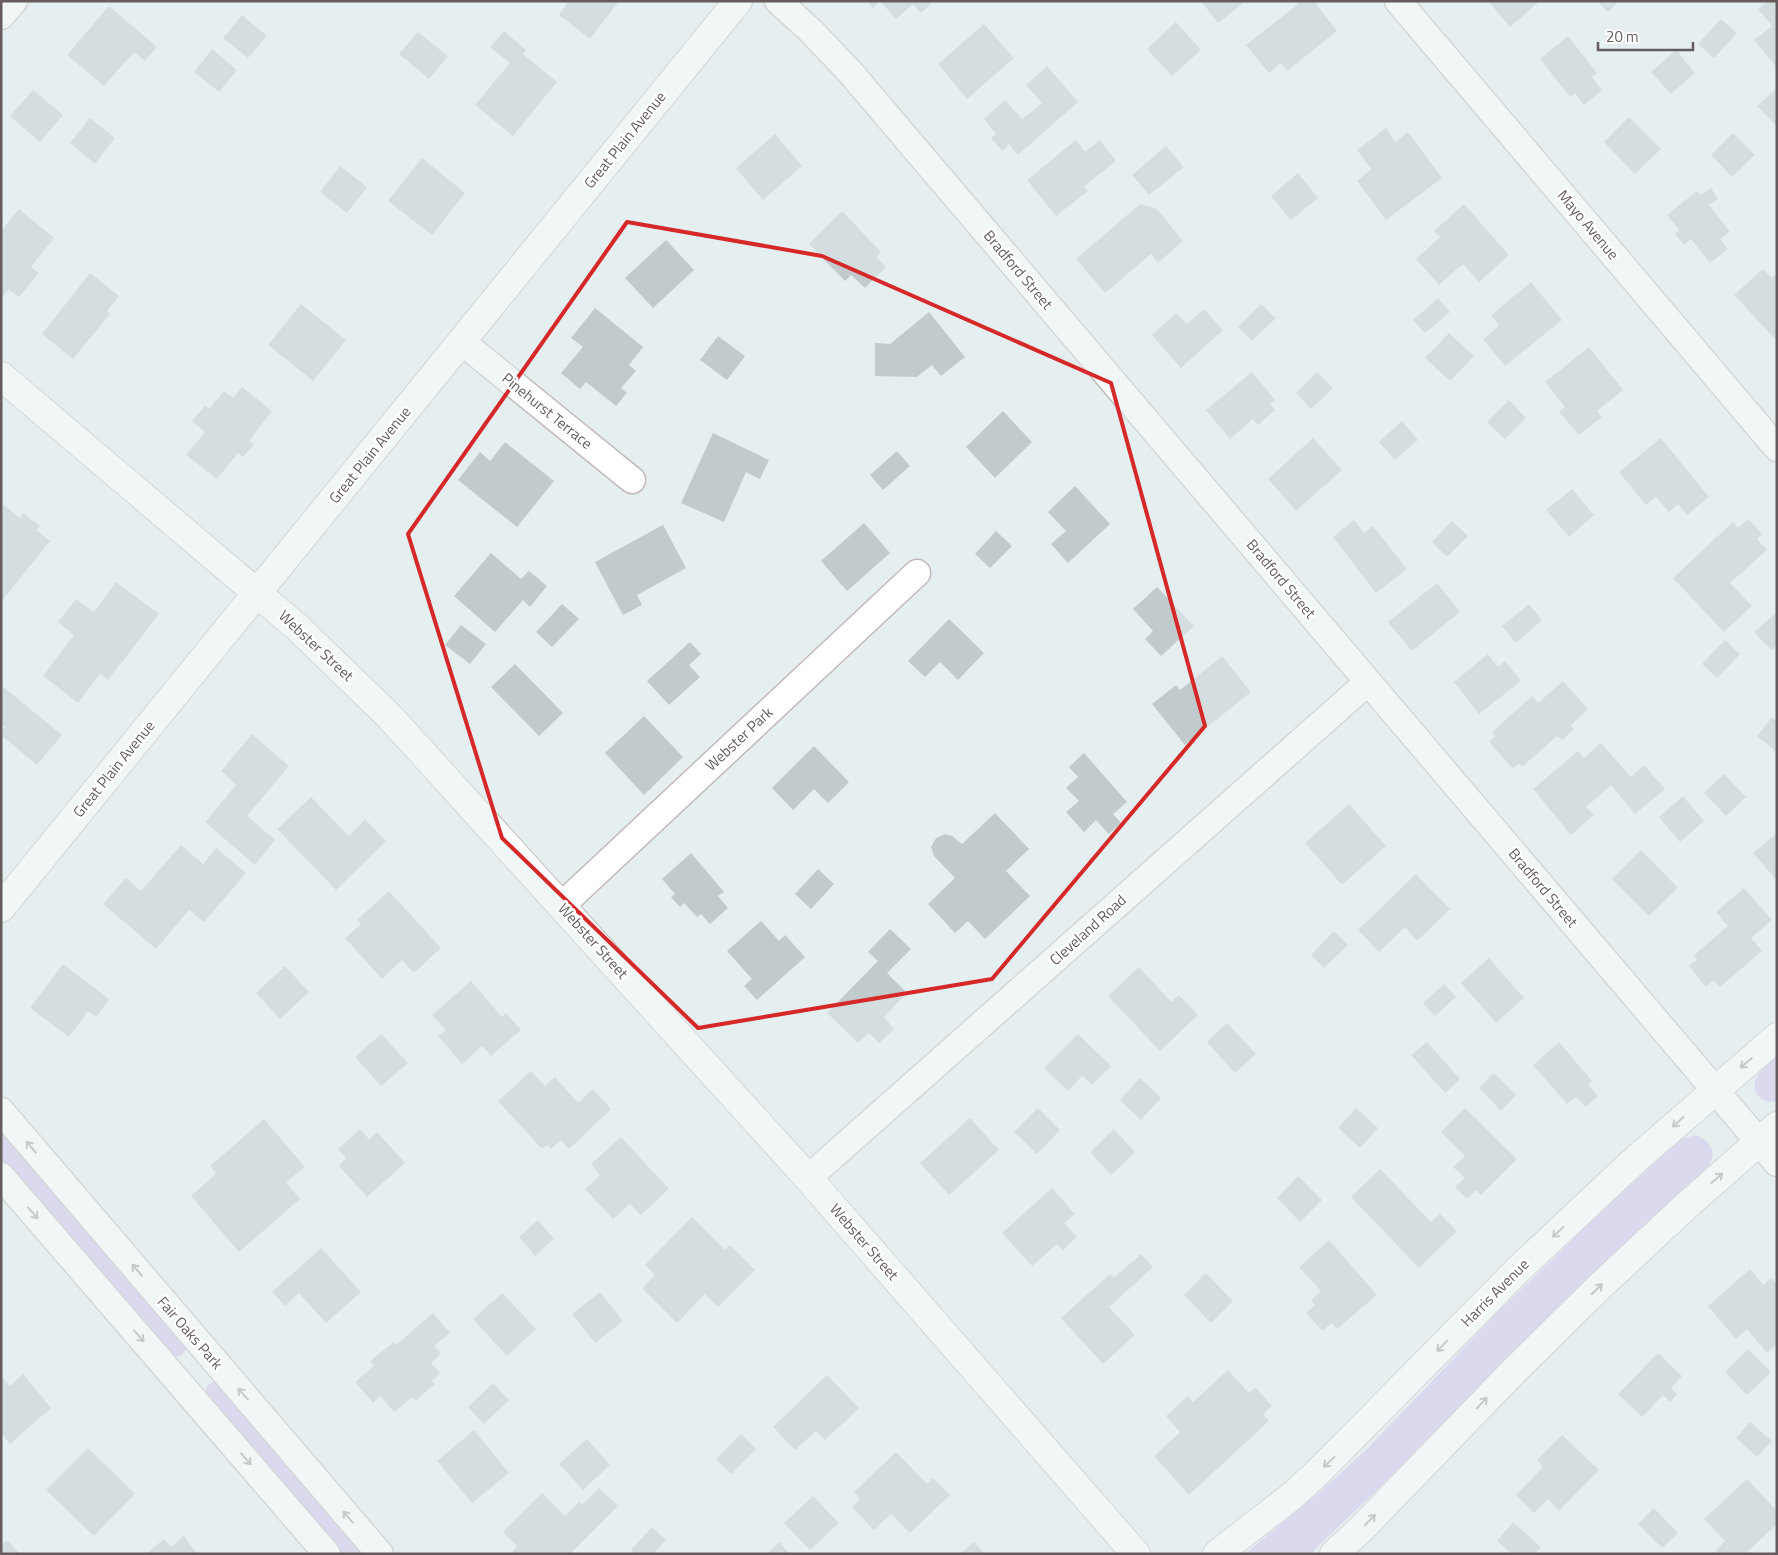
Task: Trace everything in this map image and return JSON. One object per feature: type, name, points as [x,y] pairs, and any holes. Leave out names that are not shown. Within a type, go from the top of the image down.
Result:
[{"type":"street","points":[[1,16],[14,1]]},
{"type":"street","name":"Bradford Street","points":[[778,1],[811,31],[850,72],[1714,1090],[1768,1134],[1777,1164]]},
{"type":"street","name":"Mayo Avenue","points":[[1398,1],[1777,448]]},
{"type":"street","name":"Great Plain Avenue","points":[[1,908],[737,2]]},
{"type":"street","name":"Pinehurst Terrace","points":[[462,342],[632,480]]},
{"type":"street","name":"Webster Street","points":[[1,376],[258,593],[325,653],[390,716],[808,1178],[1136,1554]]},
{"type":"street","name":"Webster Park","points":[[561,906],[917,573]]},
{"type":"street","name":"Cleveland Road","points":[[808,1178],[1368,682]]},
{"type":"street","name":"Harris Avenue","points":[[1217,1554],[1292,1496],[1318,1472],[1521,1267],[1634,1161],[1777,1037]]},
{"type":"street","name":"Fair Oaks Park","points":[[1,1111],[380,1554]]},
{"type":"street","points":[[1334,1554],[1362,1528],[1512,1373],[1601,1285],[1679,1212],[1768,1134]]},
{"type":"street","points":[[1,1176],[327,1554]]},
{"type":"street","points":[[180,1384],[211,1357]]},
{"type":"highlighted area","points":[[627,222],[822,256],[1111,383],[1205,726],[992,979],[698,1028],[502,838],[408,534]]},
{"type":"shaded area","points":[[1777,1056],[1777,1101],[1766,1101],[1758,1096],[1755,1082],[1766,1065]]},
{"type":"shaded area","points":[[1,1126],[187,1348],[182,1355],[175,1357],[169,1353],[1,1159]]},
{"type":"shaded area","points":[[1696,1135],[1705,1140],[1711,1148],[1712,1157],[1708,1167],[1565,1300],[1375,1492],[1310,1554],[1245,1554],[1322,1490],[1368,1448],[1498,1312],[1600,1213],[1681,1139]]},
{"type":"shaded area","points":[[216,1381],[368,1554],[342,1554],[207,1398],[205,1394],[207,1387],[211,1382]]},
{"type":"building","points":[[563,1],[619,1],[590,39],[559,15],[567,4]]},
{"type":"building","points":[[867,1],[880,1],[873,8]]},
{"type":"building","points":[[880,1],[934,1],[921,13],[913,4],[896,19]]},
{"type":"building","points":[[1201,1],[1246,1],[1218,23]]},
{"type":"building","points":[[1302,1],[1314,1],[1337,31],[1287,71],[1281,63],[1269,73],[1246,45]]},
{"type":"building","points":[[1488,1],[1540,1],[1510,27]]},
{"type":"building","points":[[1597,1],[1619,1],[1608,12]]},
{"type":"building","points":[[1768,1],[1777,1],[1777,68],[1754,40],[1772,26],[1758,9]]},
{"type":"building","points":[[109,6],[157,47],[145,61],[134,52],[104,86],[67,55]]},
{"type":"building","points":[[242,15],[267,36],[248,58],[223,38]]},
{"type":"building","points":[[1721,19],[1737,33],[1714,58],[1698,44]]},
{"type":"building","points":[[1176,22],[1201,50],[1172,76],[1147,49]]},
{"type":"building","points":[[984,24],[1014,58],[967,99],[938,64]]},
{"type":"building","points":[[504,31],[526,50],[523,54],[557,82],[513,136],[475,105],[510,63],[490,47]]},
{"type":"building","points":[[418,32],[448,56],[429,79],[399,54]]},
{"type":"building","points":[[1568,36],[1597,73],[1592,77],[1602,90],[1584,105],[1575,93],[1570,97],[1540,59]]},
{"type":"building","points":[[212,49],[237,70],[219,92],[194,72]]},
{"type":"building","points":[[1676,50],[1695,73],[1671,94],[1651,72]]},
{"type":"building","points":[[1047,66],[1078,102],[1018,155],[1009,144],[1002,151],[991,138],[996,134],[984,119],[1005,100],[1022,119],[1042,103],[1026,85]]},
{"type":"building","points":[[1777,88],[1777,126],[1757,106]]},
{"type":"building","points":[[33,90],[63,115],[40,142],[10,116]]},
{"type":"building","points":[[1629,117],[1661,149],[1635,174],[1604,142]]},
{"type":"building","points":[[90,118],[115,138],[95,164],[70,143]]},
{"type":"building","points":[[1386,128],[1395,142],[1408,132],[1442,178],[1386,220],[1357,181],[1371,169],[1357,150]]},
{"type":"building","points":[[1733,133],[1755,155],[1732,177],[1711,155]]},
{"type":"building","points":[[775,134],[802,166],[763,200],[736,168]]},
{"type":"building","points":[[1076,140],[1085,152],[1100,140],[1116,161],[1084,186],[1088,191],[1056,216],[1027,180]]},
{"type":"building","points":[[1166,146],[1184,167],[1149,195],[1132,175]]},
{"type":"building","points":[[422,158],[465,193],[432,235],[388,201]]},
{"type":"building","points":[[340,166],[367,187],[347,213],[320,192]]},
{"type":"building","points":[[1298,173],[1318,198],[1291,220],[1271,196]]},
{"type":"building","points":[[1711,188],[1718,199],[1709,205],[1730,232],[1720,239],[1728,249],[1710,263],[1691,239],[1684,245],[1675,234],[1679,230],[1667,215],[1697,191],[1701,195]]},
{"type":"building","points":[[1140,204],[1157,209],[1183,241],[1158,263],[1151,254],[1105,293],[1076,259]]},
{"type":"building","points":[[1464,204],[1509,255],[1479,282],[1463,264],[1439,285],[1416,259],[1440,237],[1434,231]]},
{"type":"building","points":[[19,209],[54,238],[31,267],[39,273],[19,297],[9,289],[1,298],[1,231]]},
{"type":"building","points":[[842,211],[881,252],[876,257],[886,267],[865,288],[851,275],[845,281],[809,244]]},
{"type":"building","points":[[666,240],[694,270],[653,308],[625,278]]},
{"type":"building","points":[[1763,269],[1772,278],[1777,274],[1777,341],[1734,295]]},
{"type":"building","points":[[90,273],[119,296],[107,311],[110,314],[73,359],[42,334]]},
{"type":"building","points":[[1531,282],[1562,320],[1505,366],[1483,339],[1499,326],[1491,315]]},
{"type":"building","points":[[1438,298],[1450,312],[1425,333],[1413,320]]},
{"type":"building","points":[[301,304],[346,340],[313,381],[268,345]]},
{"type":"building","points":[[1261,304],[1276,318],[1252,341],[1238,327]]},
{"type":"building","points":[[595,308],[643,347],[629,365],[636,371],[621,388],[627,393],[616,406],[586,382],[580,389],[561,373],[583,347],[571,338]]},
{"type":"building","points":[[1204,309],[1223,330],[1181,368],[1152,335],[1176,313],[1187,324]]},
{"type":"building","points":[[929,312],[965,357],[941,376],[932,365],[917,377],[875,376],[875,343],[890,344]]},
{"type":"building","points":[[1449,333],[1474,356],[1450,381],[1425,358]]},
{"type":"building","points":[[718,336],[745,356],[727,380],[700,360]]},
{"type":"building","points":[[1589,347],[1623,390],[1597,411],[1602,417],[1579,435],[1559,412],[1565,407],[1545,382]]},
{"type":"building","points":[[1252,372],[1275,400],[1270,404],[1275,410],[1258,425],[1253,419],[1230,439],[1206,410]]},
{"type":"building","points":[[1317,372],[1333,388],[1311,409],[1296,393]]},
{"type":"building","points":[[242,387],[272,411],[249,441],[254,444],[243,457],[238,453],[217,479],[186,455],[205,432],[192,421],[205,406],[209,409],[224,391],[233,398]]},
{"type":"building","points":[[1509,400],[1526,418],[1505,439],[1487,422]]},
{"type":"building","points":[[1003,411],[1032,442],[995,478],[966,447]]},
{"type":"building","points":[[1402,421],[1418,440],[1395,460],[1379,442]]},
{"type":"building","points":[[713,433],[769,460],[760,479],[746,472],[724,522],[681,503]]},
{"type":"building","points":[[1313,438],[1342,470],[1296,511],[1268,479]]},
{"type":"building","points":[[1661,438],[1709,497],[1687,515],[1678,504],[1669,512],[1656,497],[1646,505],[1619,472]]},
{"type":"building","points":[[505,442],[554,481],[517,527],[458,480],[480,452],[490,461]]},
{"type":"building","points":[[897,451],[910,466],[883,490],[870,475]]},
{"type":"building","points":[[1075,486],[1110,524],[1068,563],[1051,544],[1066,531],[1048,512]]},
{"type":"building","points":[[1572,489],[1594,515],[1569,537],[1546,510]]},
{"type":"building","points":[[4,505],[20,518],[23,513],[40,526],[36,530],[50,541],[1,602],[1,509]]},
{"type":"building","points":[[1748,519],[1762,534],[1757,539],[1767,550],[1730,583],[1752,606],[1724,632],[1673,578],[1733,522],[1738,528]]},
{"type":"building","points":[[1354,520],[1364,533],[1373,526],[1407,569],[1376,593],[1333,537]]},
{"type":"building","points":[[1452,521],[1468,536],[1447,557],[1432,542]]},
{"type":"building","points":[[864,523],[890,553],[847,591],[821,561]]},
{"type":"building","points":[[663,525],[686,568],[637,595],[642,605],[623,615],[595,562]]},
{"type":"building","points":[[996,531],[1012,546],[990,568],[975,554]]},
{"type":"building","points":[[491,553],[521,579],[529,571],[547,586],[530,607],[523,600],[495,632],[454,596]]},
{"type":"building","points":[[116,582],[159,614],[108,680],[100,674],[78,703],[43,676],[74,635],[58,622],[76,599],[94,612]]},
{"type":"building","points":[[1437,583],[1460,612],[1412,651],[1388,622]]},
{"type":"building","points":[[1157,587],[1194,626],[1161,656],[1145,639],[1153,631],[1133,609]]},
{"type":"building","points":[[562,604],[579,619],[552,647],[536,632]]},
{"type":"building","points":[[1529,604],[1542,620],[1516,643],[1502,626]]},
{"type":"building","points":[[1777,612],[1777,645],[1771,650],[1754,632]]},
{"type":"building","points":[[949,619],[984,653],[958,680],[940,662],[925,677],[908,661]]},
{"type":"building","points":[[461,625],[486,644],[470,664],[445,645]]},
{"type":"building","points":[[1725,640],[1740,654],[1717,678],[1702,664]]},
{"type":"building","points":[[690,642],[701,654],[689,665],[700,677],[669,705],[647,681]]},
{"type":"building","points":[[1488,654],[1498,667],[1505,661],[1521,681],[1479,714],[1454,682]]},
{"type":"building","points":[[1222,656],[1251,692],[1185,745],[1152,704],[1176,685],[1180,690]]},
{"type":"building","points":[[515,664],[563,713],[539,736],[491,687]]},
{"type":"building","points":[[1563,681],[1588,709],[1571,725],[1574,729],[1562,740],[1557,736],[1522,767],[1519,763],[1513,769],[1489,742],[1495,736],[1492,732],[1532,696],[1538,703]]},
{"type":"building","points":[[1,685],[62,735],[37,765],[1,735],[1,731],[5,727],[1,724]]},
{"type":"building","points":[[644,716],[683,757],[644,795],[605,753]]},
{"type":"building","points":[[1772,717],[1777,721],[1777,749],[1775,751],[1757,736]]},
{"type":"building","points":[[252,734],[289,766],[247,816],[275,840],[255,865],[205,822],[236,785],[221,771]]},
{"type":"building","points":[[1601,743],[1631,777],[1644,765],[1665,789],[1635,814],[1611,785],[1586,807],[1594,815],[1571,835],[1533,789],[1578,751],[1584,758]]},
{"type":"building","points":[[814,746],[849,782],[828,803],[814,789],[793,810],[772,788]]},
{"type":"building","points":[[1084,753],[1127,802],[1113,814],[1121,823],[1109,834],[1096,820],[1084,832],[1066,812],[1079,801],[1066,788],[1078,777],[1069,767]]},
{"type":"building","points":[[1724,774],[1746,797],[1726,816],[1704,793]]},
{"type":"building","points":[[1683,796],[1704,821],[1680,842],[1659,817]]},
{"type":"building","points":[[311,797],[349,836],[365,819],[386,841],[336,890],[277,829]]},
{"type":"building","points":[[1349,804],[1386,846],[1342,885],[1305,843]]},
{"type":"building","points":[[995,813],[1029,849],[1006,871],[1030,896],[985,939],[968,921],[955,933],[928,904],[955,878],[934,856],[931,847],[936,838],[945,834],[952,836],[962,844]]},
{"type":"building","points":[[1777,833],[1777,881],[1753,853]]},
{"type":"building","points":[[181,845],[203,864],[216,848],[246,873],[204,922],[189,910],[156,949],[103,904],[126,878],[141,891]]},
{"type":"building","points":[[1641,850],[1678,888],[1649,916],[1612,879]]},
{"type":"building","points":[[691,853],[724,892],[718,896],[728,908],[710,924],[701,914],[697,917],[684,903],[680,907],[671,897],[675,894],[662,879]]},
{"type":"building","points":[[818,869],[834,884],[811,909],[795,894]]},
{"type":"building","points":[[1416,874],[1450,909],[1417,941],[1405,927],[1379,952],[1358,930]]},
{"type":"building","points":[[1744,888],[1772,920],[1751,938],[1762,951],[1720,987],[1714,980],[1706,987],[1689,966],[1697,959],[1694,955],[1728,926],[1716,912]]},
{"type":"building","points":[[389,891],[441,948],[414,973],[402,960],[382,979],[345,938],[361,924],[357,920]]},
{"type":"building","points":[[761,921],[779,941],[785,935],[805,957],[757,1000],[744,986],[752,979],[727,951]]},
{"type":"building","points":[[890,929],[911,949],[887,973],[907,993],[884,1017],[894,1029],[879,1043],[869,1033],[858,1043],[827,1013],[878,961],[868,952]]},
{"type":"building","points":[[1334,931],[1348,945],[1324,968],[1311,955]]},
{"type":"building","points":[[1489,958],[1524,998],[1496,1023],[1461,983]]},
{"type":"building","points":[[63,964],[109,999],[96,1017],[88,1011],[69,1037],[30,1008]]},
{"type":"building","points":[[285,966],[309,992],[280,1019],[256,993]]},
{"type":"building","points":[[1139,967],[1171,1002],[1179,995],[1198,1015],[1160,1051],[1108,996]]},
{"type":"building","points":[[471,981],[502,1017],[506,1013],[521,1030],[491,1056],[482,1046],[462,1064],[438,1036],[446,1030],[432,1015]]},
{"type":"building","points":[[1444,984],[1456,997],[1435,1016],[1423,1003]]},
{"type":"building","points":[[1227,1023],[1256,1054],[1235,1073],[1207,1042]]},
{"type":"building","points":[[381,1034],[408,1063],[381,1086],[355,1057]]},
{"type":"building","points":[[1078,1034],[1111,1066],[1092,1085],[1082,1076],[1068,1091],[1044,1068]]},
{"type":"building","points":[[1427,1042],[1460,1079],[1445,1093],[1411,1055]]},
{"type":"building","points":[[1559,1042],[1592,1081],[1588,1085],[1598,1096],[1586,1107],[1576,1097],[1567,1104],[1533,1065]]},
{"type":"building","points":[[531,1071],[545,1086],[555,1077],[578,1103],[593,1089],[611,1109],[569,1149],[561,1140],[551,1149],[547,1145],[542,1149],[498,1101]]},
{"type":"building","points":[[1494,1073],[1516,1095],[1501,1111],[1479,1088]]},
{"type":"building","points":[[1140,1078],[1161,1098],[1141,1120],[1120,1100]]},
{"type":"building","points":[[1038,1108],[1060,1130],[1037,1154],[1014,1132]]},
{"type":"building","points":[[1356,1108],[1378,1128],[1360,1148],[1338,1128]]},
{"type":"building","points":[[1465,1108],[1517,1159],[1481,1195],[1476,1190],[1467,1199],[1455,1187],[1465,1178],[1453,1167],[1465,1156],[1441,1132]]},
{"type":"building","points":[[970,1118],[999,1150],[949,1195],[920,1163]]},
{"type":"building","points":[[264,1119],[305,1167],[286,1182],[300,1199],[239,1252],[191,1196],[216,1174],[210,1166]]},
{"type":"building","points":[[360,1129],[369,1139],[377,1132],[405,1163],[367,1197],[339,1166],[346,1158],[338,1149]]},
{"type":"building","points":[[1114,1129],[1135,1152],[1111,1175],[1090,1152]]},
{"type":"building","points":[[621,1137],[669,1189],[641,1215],[630,1204],[613,1219],[585,1189],[600,1175],[591,1164]]},
{"type":"building","points":[[1380,1169],[1431,1222],[1440,1214],[1457,1231],[1419,1268],[1351,1197]]},
{"type":"building","points":[[1298,1176],[1322,1200],[1300,1222],[1277,1198]]},
{"type":"building","points":[[1052,1188],[1075,1214],[1064,1223],[1077,1237],[1063,1250],[1057,1244],[1032,1266],[1002,1233]]},
{"type":"building","points":[[692,1217],[725,1250],[730,1245],[755,1270],[718,1307],[705,1294],[677,1323],[642,1288],[655,1275],[645,1265]]},
{"type":"building","points":[[538,1220],[554,1239],[535,1256],[519,1237]]},
{"type":"building","points":[[1329,1240],[1377,1295],[1337,1329],[1332,1323],[1322,1331],[1306,1313],[1315,1305],[1311,1300],[1321,1291],[1299,1267]]},
{"type":"building","points":[[321,1248],[361,1292],[326,1323],[299,1293],[285,1306],[272,1292]]},
{"type":"building","points":[[1141,1254],[1153,1267],[1109,1307],[1135,1335],[1103,1364],[1061,1318],[1110,1274],[1114,1278]]},
{"type":"building","points":[[1750,1269],[1763,1285],[1771,1278],[1777,1284],[1777,1344],[1767,1353],[1747,1329],[1736,1339],[1708,1306]]},
{"type":"building","points":[[1206,1273],[1233,1301],[1211,1323],[1184,1295]]},
{"type":"building","points":[[600,1292],[623,1321],[595,1343],[572,1314]]},
{"type":"building","points":[[502,1293],[536,1329],[507,1356],[473,1319]]},
{"type":"building","points":[[433,1313],[450,1333],[434,1346],[441,1354],[431,1363],[440,1373],[432,1381],[435,1384],[415,1401],[412,1397],[394,1412],[380,1396],[373,1403],[355,1382],[374,1366],[370,1361],[394,1342],[396,1345]]},
{"type":"building","points":[[1748,1349],[1771,1372],[1747,1395],[1725,1372]]},
{"type":"building","points":[[1658,1353],[1682,1376],[1671,1388],[1677,1394],[1670,1402],[1663,1395],[1642,1417],[1618,1394]]},
{"type":"building","points":[[1228,1370],[1249,1393],[1255,1387],[1272,1406],[1263,1414],[1269,1421],[1189,1495],[1154,1456],[1180,1432],[1166,1416],[1188,1396],[1193,1402]]},
{"type":"building","points":[[23,1374],[51,1408],[10,1444],[1,1433],[1,1376],[10,1386]]},
{"type":"building","points":[[827,1375],[859,1408],[825,1440],[816,1431],[795,1450],[773,1427]]},
{"type":"building","points":[[493,1383],[509,1400],[484,1424],[468,1407]]},
{"type":"building","points":[[1750,1422],[1772,1441],[1757,1457],[1736,1438]]},
{"type":"building","points":[[474,1430],[509,1473],[472,1503],[437,1461]]},
{"type":"building","points":[[741,1434],[756,1449],[731,1474],[716,1459]]},
{"type":"building","points":[[1562,1435],[1599,1470],[1559,1511],[1548,1499],[1534,1513],[1516,1495],[1543,1467],[1537,1460]]},
{"type":"building","points":[[587,1439],[610,1465],[583,1490],[559,1464]]},
{"type":"building","points":[[88,1448],[135,1494],[94,1536],[46,1490]]},
{"type":"building","points":[[896,1452],[927,1484],[933,1478],[950,1495],[910,1533],[891,1514],[874,1530],[852,1507],[860,1499],[854,1492]]},
{"type":"building","points":[[1747,1479],[1777,1511],[1777,1524],[1745,1554],[1719,1554],[1716,1550],[1725,1541],[1704,1519]]},
{"type":"building","points":[[599,1488],[618,1506],[570,1554],[515,1554],[512,1551],[517,1546],[503,1532],[542,1493],[565,1516],[579,1502],[582,1505]]},
{"type":"building","points":[[813,1496],[839,1523],[810,1550],[784,1523]]},
{"type":"building","points":[[1654,1508],[1678,1533],[1662,1548],[1638,1524]]},
{"type":"building","points":[[1513,1522],[1541,1547],[1535,1554],[1512,1554],[1497,1541]]},
{"type":"building","points":[[652,1527],[666,1540],[653,1554],[635,1554],[631,1550]]},
{"type":"building","points":[[184,1536],[197,1554],[146,1554],[164,1539],[171,1547]]},
{"type":"building","points":[[7,1540],[20,1554],[1,1554],[1,1545]]},
{"type":"building","points":[[779,1542],[790,1554],[767,1554]]},
{"type":"building","points":[[974,1542],[985,1554],[960,1554]]}]
